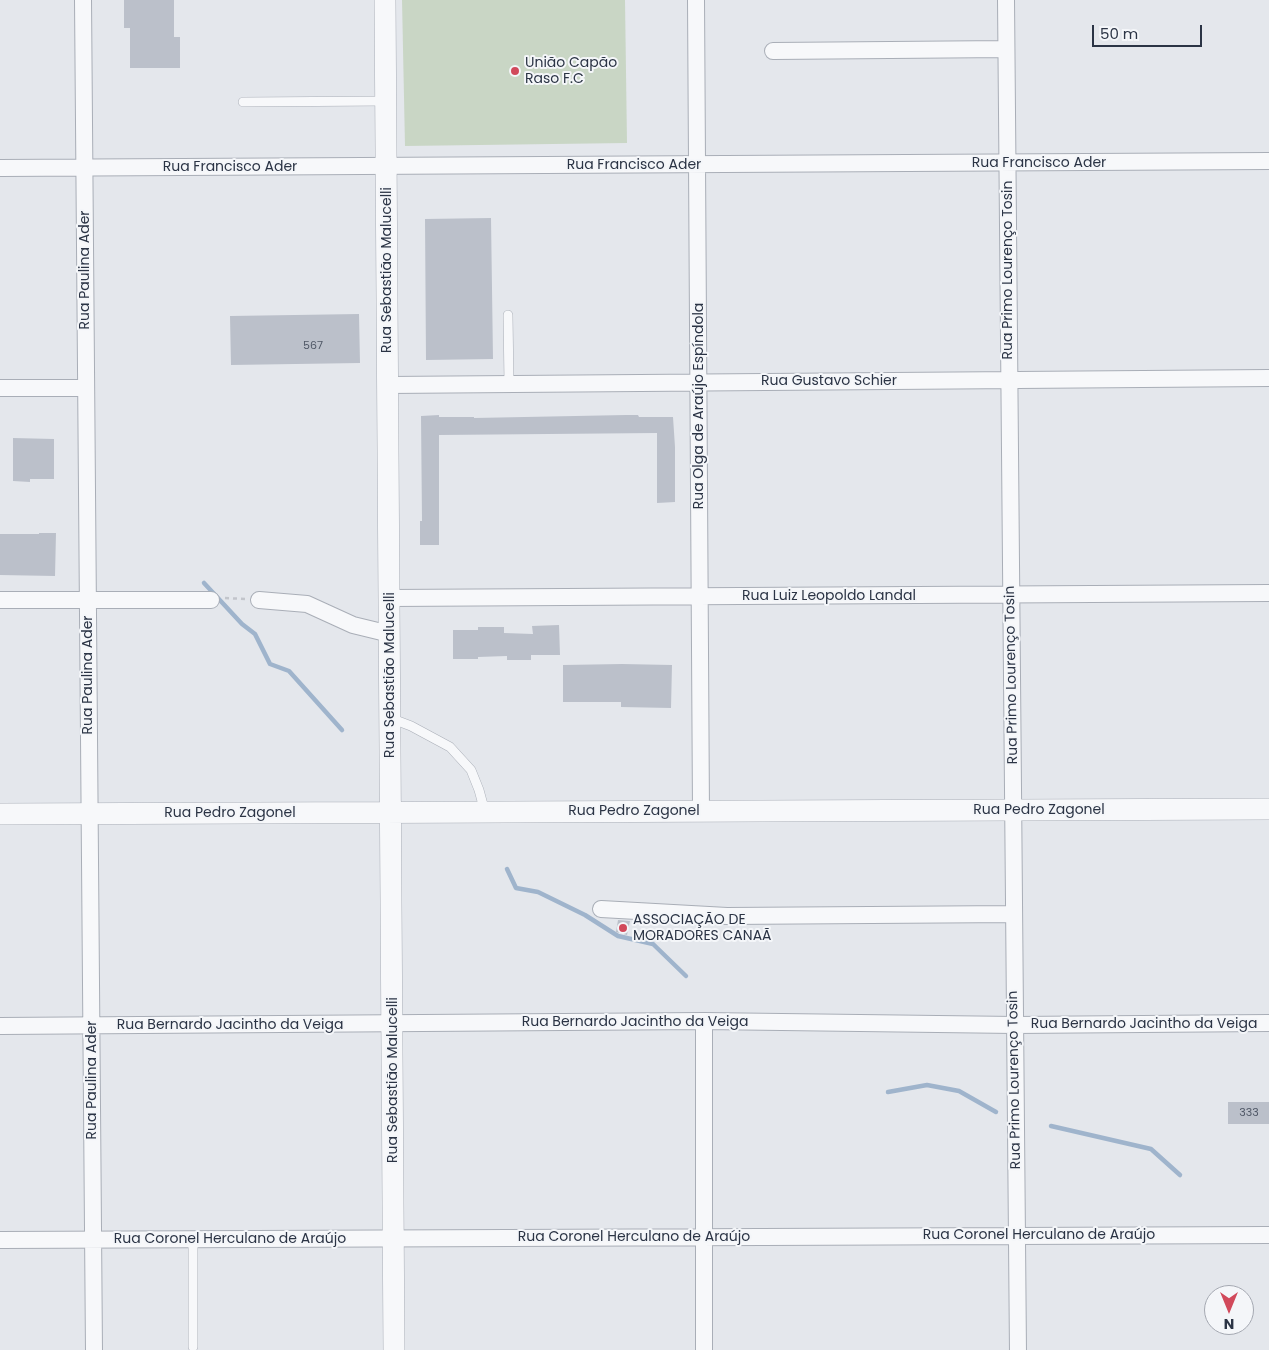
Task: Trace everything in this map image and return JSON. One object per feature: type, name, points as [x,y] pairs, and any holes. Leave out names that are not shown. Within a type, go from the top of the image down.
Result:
[{"type":"street","name":"Rua Paulina Ader","points":[[82,0],[94,1350]]},
{"type":"street","name":"Rua Sebastião Malucelli","points":[[385,0],[394,1350]]},
{"type":"street","name":"Rua Olga de Araújo Espíndola","points":[[696,0],[701,811]]},
{"type":"street","name":"Rua Primo Lourenço Tosin","points":[[1006,0],[1018,1350]]},
{"type":"street","points":[[773,50],[1006,49]]},
{"type":"street","name":"Rua Francisco Ader","points":[[0,168],[1269,162]]},
{"type":"street","name":"Rua Gustavo Schier","points":[[388,385],[1269,378]]},
{"type":"street","points":[[0,388],[86,388]]},
{"type":"street","name":"Rua Luiz Leopoldo Landal","points":[[389,598],[1269,593]]},
{"type":"street","points":[[0,600],[217,599]]},
{"type":"street","points":[[259,600],[307,604],[353,624],[390,634]]},
{"type":"street","name":"Rua Pedro Zagonel","points":[[0,814],[1269,809]]},
{"type":"street","points":[[601,909],[727,916],[1014,914]]},
{"type":"street","points":[[704,1021],[704,1350]]},
{"type":"street","name":"Rua Bernardo Jacintho da Veiga","points":[[0,1026],[704,1021],[1015,1025],[1269,1023]]},
{"type":"street","name":"Rua Coronel Herculano de Araújo","points":[[0,1240],[1269,1234]]},
{"type":"lane","points":[[243,102],[386,101]]},
{"type":"lane","points":[[508,314],[509,384]]},
{"type":"lane","points":[[390,718],[411,726],[450,748],[471,770],[485,812]]},
{"type":"lane","points":[[193,1239],[193,1347]]},
{"type":"path","points":[[217,599],[259,600]]},
{"type":"green space","name":"União Capão Raso F.C","points":[[402,0],[625,0],[627,143],[405,146]]},
{"type":"building","points":[[124,0],[174,0],[174,37],[180,37],[180,68],[130,68],[130,28],[124,28]]},
{"type":"building","points":[[491,218],[493,359],[426,360],[425,219]]},
{"type":"building","points":[[359,314],[360,363],[231,365],[230,316]]},
{"type":"building","points":[[439,415],[439,417],[474,418],[626,415],[673,417],[675,502],[657,503],[657,433],[439,435],[439,545],[420,545],[420,521],[422,521],[421,416]]},
{"type":"building","points":[[13,438],[54,439],[54,479],[30,479],[30,482],[13,481]]},
{"type":"building","points":[[56,533],[55,576],[0,575],[0,534]]},
{"type":"building","points":[[559,625],[560,655],[531,655],[531,660],[507,660],[507,656],[453,659],[453,630],[478,630],[478,627],[504,627],[504,633],[533,634],[532,626]]},
{"type":"building","points":[[563,665],[672,665],[671,708],[621,707],[621,702],[563,702]]},
{"type":"building","name":"ASSOCIAÇÃO DE MORADORES CANAÃ","points":[[618,920],[630,921],[627,935],[616,932]]},
{"type":"building","points":[[1228,1102],[1269,1102],[1269,1124],[1228,1124]]},
{"type":"waterway","points":[[204,583],[242,624],[255,634],[270,664],[289,671],[342,730]]},
{"type":"waterway","points":[[507,869],[516,888],[538,892],[585,915],[618,936],[653,944],[686,976]]},
{"type":"waterway","points":[[888,1092],[927,1085],[959,1091],[996,1112]]},
{"type":"waterway","points":[[1051,1126],[1151,1149],[1180,1175]]},
{"type":"place","name":"União Capão Raso F.C","points":[[515,71]]},
{"type":"place","name":"ASSOCIAÇÃO DE MORADORES CANAÃ","points":[[623,928]]}]
